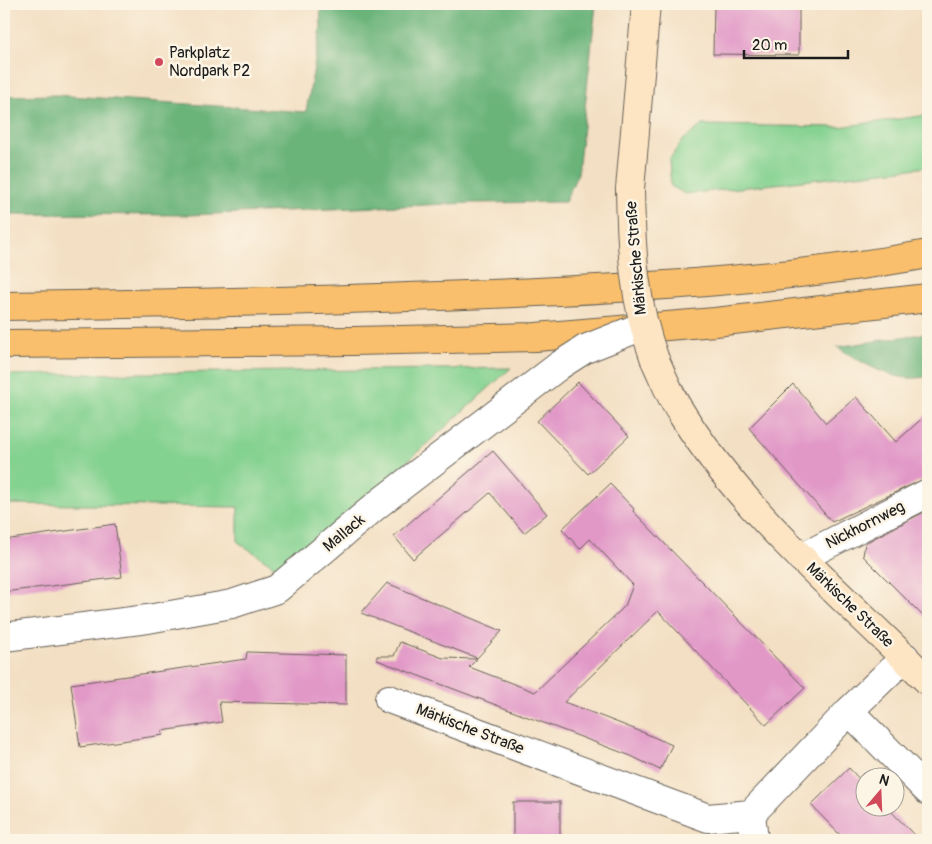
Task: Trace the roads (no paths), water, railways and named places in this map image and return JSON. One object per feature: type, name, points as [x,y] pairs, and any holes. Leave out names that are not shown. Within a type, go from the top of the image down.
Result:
[{"type":"highway","points":[[4,306],[278,301],[595,290],[875,264],[928,254]]},
{"type":"highway","points":[[4,344],[353,341],[536,337],[715,322],[928,298]]},
{"type":"main road","name":"Märkische Straße","points":[[646,4],[630,189],[636,287],[643,326],[655,360],[679,410],[711,457],[740,494],[801,558],[928,681]]},
{"type":"street","name":"Mallack","points":[[4,637],[148,619],[232,604],[276,589],[378,504],[560,365],[585,349],[643,326]]},
{"type":"street","name":"Nickhornweg","points":[[801,558],[928,493]]},
{"type":"street","name":"Märkische Straße","points":[[389,699],[708,818],[752,827],[849,711],[905,658]]},
{"type":"street","points":[[849,711],[928,792]]},
{"type":"place","name":"Parkplatz Nordpark P2","points":[[159,62]]}]
